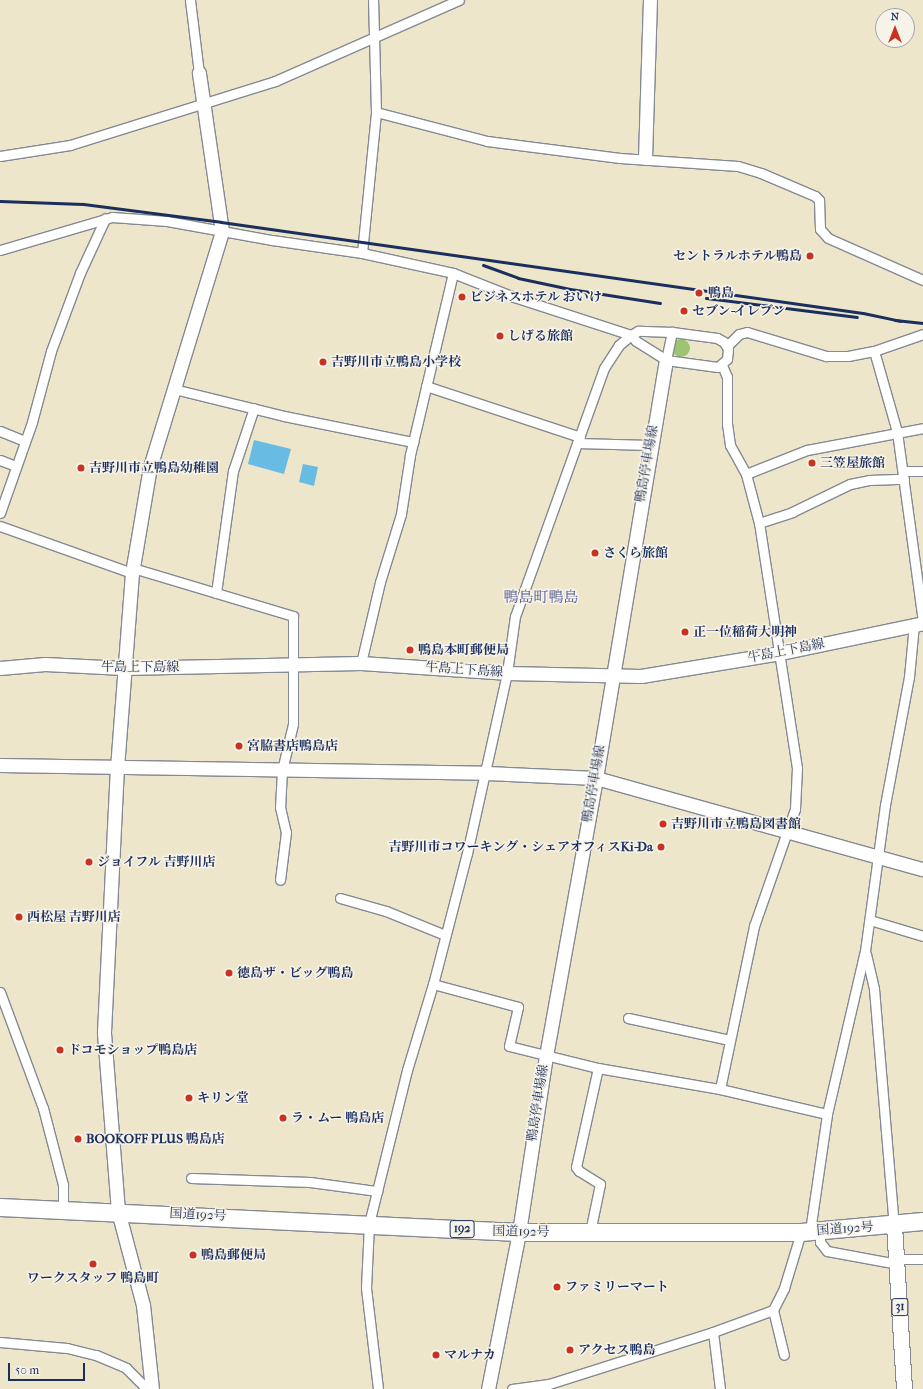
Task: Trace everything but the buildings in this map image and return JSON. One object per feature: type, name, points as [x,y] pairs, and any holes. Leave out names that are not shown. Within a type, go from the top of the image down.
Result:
[{"type":"highway","name":"国道192号","points":[[8,1207],[118,1211],[519,1232],[810,1231],[894,1225],[923,1221]]},
{"type":"main road","name":"31","points":[[894,1225],[904,1389]]},
{"type":"street","points":[[152,1389],[143,1305],[118,1211],[104,1032],[123,668],[132,571],[150,467],[222,230],[190,0]]},
{"type":"street","points":[[362,253],[376,112],[372,38],[373,0]]},
{"type":"street","points":[[0,156],[70,145],[275,81],[459,0]]},
{"type":"street","points":[[645,158],[650,0]]},
{"type":"street","points":[[376,112],[487,141],[620,158],[645,158],[738,166],[793,185],[811,193],[819,200],[820,229],[828,238],[923,280]]},
{"type":"street","points":[[0,250],[112,217],[168,221],[362,253],[453,273],[514,297],[631,335],[636,341],[666,360],[714,367],[722,365],[728,356],[727,346],[717,338],[672,332],[638,332],[631,335],[619,345],[604,368],[516,616],[507,673],[486,773],[433,984],[407,1070],[369,1224],[366,1288],[378,1389]]},
{"type":"street","points":[[0,513],[25,441],[51,351],[80,273],[105,219]]},
{"type":"street","points":[[361,663],[380,582],[401,514],[413,442],[453,273]]},
{"type":"street","points":[[666,360],[672,332]]},
{"type":"street","points":[[727,346],[739,334],[747,332],[826,356],[848,356],[874,351],[923,334]]},
{"type":"street","points":[[784,1355],[773,1310],[810,1231],[827,1114],[866,951],[885,805],[920,623],[898,432],[874,351]]},
{"type":"street","name":"鴨島停車場線","points":[[488,1389],[519,1232],[546,1056],[596,778],[611,676],[666,360]]},
{"type":"street","points":[[720,1089],[754,926],[795,809],[797,768],[759,523],[746,474],[730,445],[727,424],[727,377],[722,365]]},
{"type":"street","points":[[426,386],[579,440],[650,445]]},
{"type":"street","points":[[174,389],[254,408],[413,442]]},
{"type":"street","points":[[216,593],[233,471],[254,408]]},
{"type":"street","points":[[746,474],[807,450],[923,428]]},
{"type":"street","points":[[0,432],[25,441]]},
{"type":"street","points":[[0,460],[16,466]]},
{"type":"street","points":[[759,523],[792,512],[850,484],[923,471]]},
{"type":"street","points":[[0,526],[132,571],[216,593],[293,616],[293,724],[282,770],[280,807],[286,832],[280,880]]},
{"type":"street","name":"牛島上下島線","points":[[0,668],[45,664],[123,668],[361,663],[507,673],[641,676],[780,654],[920,623]]},
{"type":"street","points":[[0,765],[486,773],[596,778],[878,858],[923,869]]},
{"type":"street","points":[[340,898],[386,911],[445,935]]},
{"type":"street","points":[[870,920],[923,936]]},
{"type":"street","points":[[866,951],[874,989],[894,1225]]},
{"type":"street","points":[[433,984],[518,1007],[509,1046],[598,1068],[720,1089],[827,1114]]},
{"type":"street","points":[[0,992],[43,1108],[63,1185],[63,1209]]},
{"type":"street","points":[[628,1018],[730,1040]]},
{"type":"street","points":[[590,1232],[600,1184],[579,1171],[576,1167],[598,1068]]},
{"type":"street","points":[[191,1178],[310,1182],[377,1191]]},
{"type":"street","points":[[0,1200],[8,1207]]},
{"type":"street","points":[[810,1231],[827,1250],[896,1262],[923,1259]]},
{"type":"street","points":[[512,1389],[549,1387],[713,1332],[773,1310]]},
{"type":"street","points":[[713,1332],[720,1389]]},
{"type":"street","points":[[0,1342],[67,1348],[96,1355],[126,1368],[147,1389]]},
{"type":"green space","points":[[681,339],[687,342],[690,348],[687,354],[681,357],[675,354],[672,348],[675,342]]},
{"type":"water","points":[[254,440],[291,449],[284,474],[248,464]]},
{"type":"water","points":[[303,464],[318,467],[314,486],[299,482]]},
{"type":"railway","points":[[0,201],[83,204],[221,222],[863,313],[900,321]]},
{"type":"railway","points":[[483,265],[518,278],[570,289],[660,303]]},
{"type":"railway","points":[[706,298],[857,317]]},
{"type":"railway","points":[[895,320],[923,323]]},
{"type":"place","name":"セントラルホテル鴨島","points":[[810,256]]},
{"type":"place","name":"鴨島","points":[[699,293]]},
{"type":"place","name":"ビジネスホテル おいけ","points":[[462,297]]},
{"type":"place","name":"セブン-イレブン","points":[[684,311]]},
{"type":"place","name":"しげる旅館","points":[[500,336]]},
{"type":"place","name":"吉野川市立鴨島小学校","points":[[323,362]]},
{"type":"place","name":"三笠屋旅館","points":[[812,463]]},
{"type":"place","name":"吉野川市立鴨島幼稚園","points":[[81,468]]},
{"type":"place","name":"さくら旅館","points":[[595,553]]},
{"type":"place","name":"正一位稲荷大明神","points":[[685,632]]},
{"type":"place","name":"鴨島本町郵便局","points":[[410,650]]},
{"type":"place","name":"宮脇書店鴨島店","points":[[239,746]]},
{"type":"place","name":"吉野川市立鴨島図書館","points":[[663,824]]},
{"type":"place","name":"吉野川市コワーキング・シェアオフィスKi-Da","points":[[661,847]]},
{"type":"place","name":"ジョイフル 吉野川店","points":[[89,862]]},
{"type":"place","name":"西松屋 吉野川店","points":[[19,917]]},
{"type":"place","name":"徳島ザ・ビッグ鴨島","points":[[229,973]]},
{"type":"place","name":"ドコモショップ鴨島店","points":[[60,1050]]},
{"type":"place","name":"キリン堂","points":[[189,1098]]},
{"type":"place","name":"ラ・ムー 鴨島店","points":[[283,1118]]},
{"type":"place","name":"BOOKOFF PLUS 鴨島店","points":[[78,1139]]},
{"type":"place","name":"鴨島郵便局","points":[[193,1255]]},
{"type":"place","name":"ワークスタッフ 鴨島町","points":[[93,1264]]},
{"type":"place","name":"ファミリーマート","points":[[557,1287]]},
{"type":"place","name":"アクセス鴨島","points":[[570,1350]]},
{"type":"place","name":"マルナカ","points":[[436,1355]]},
{"type":"district","name":"鴨島町鴨島","points":[[541,598]]}]
